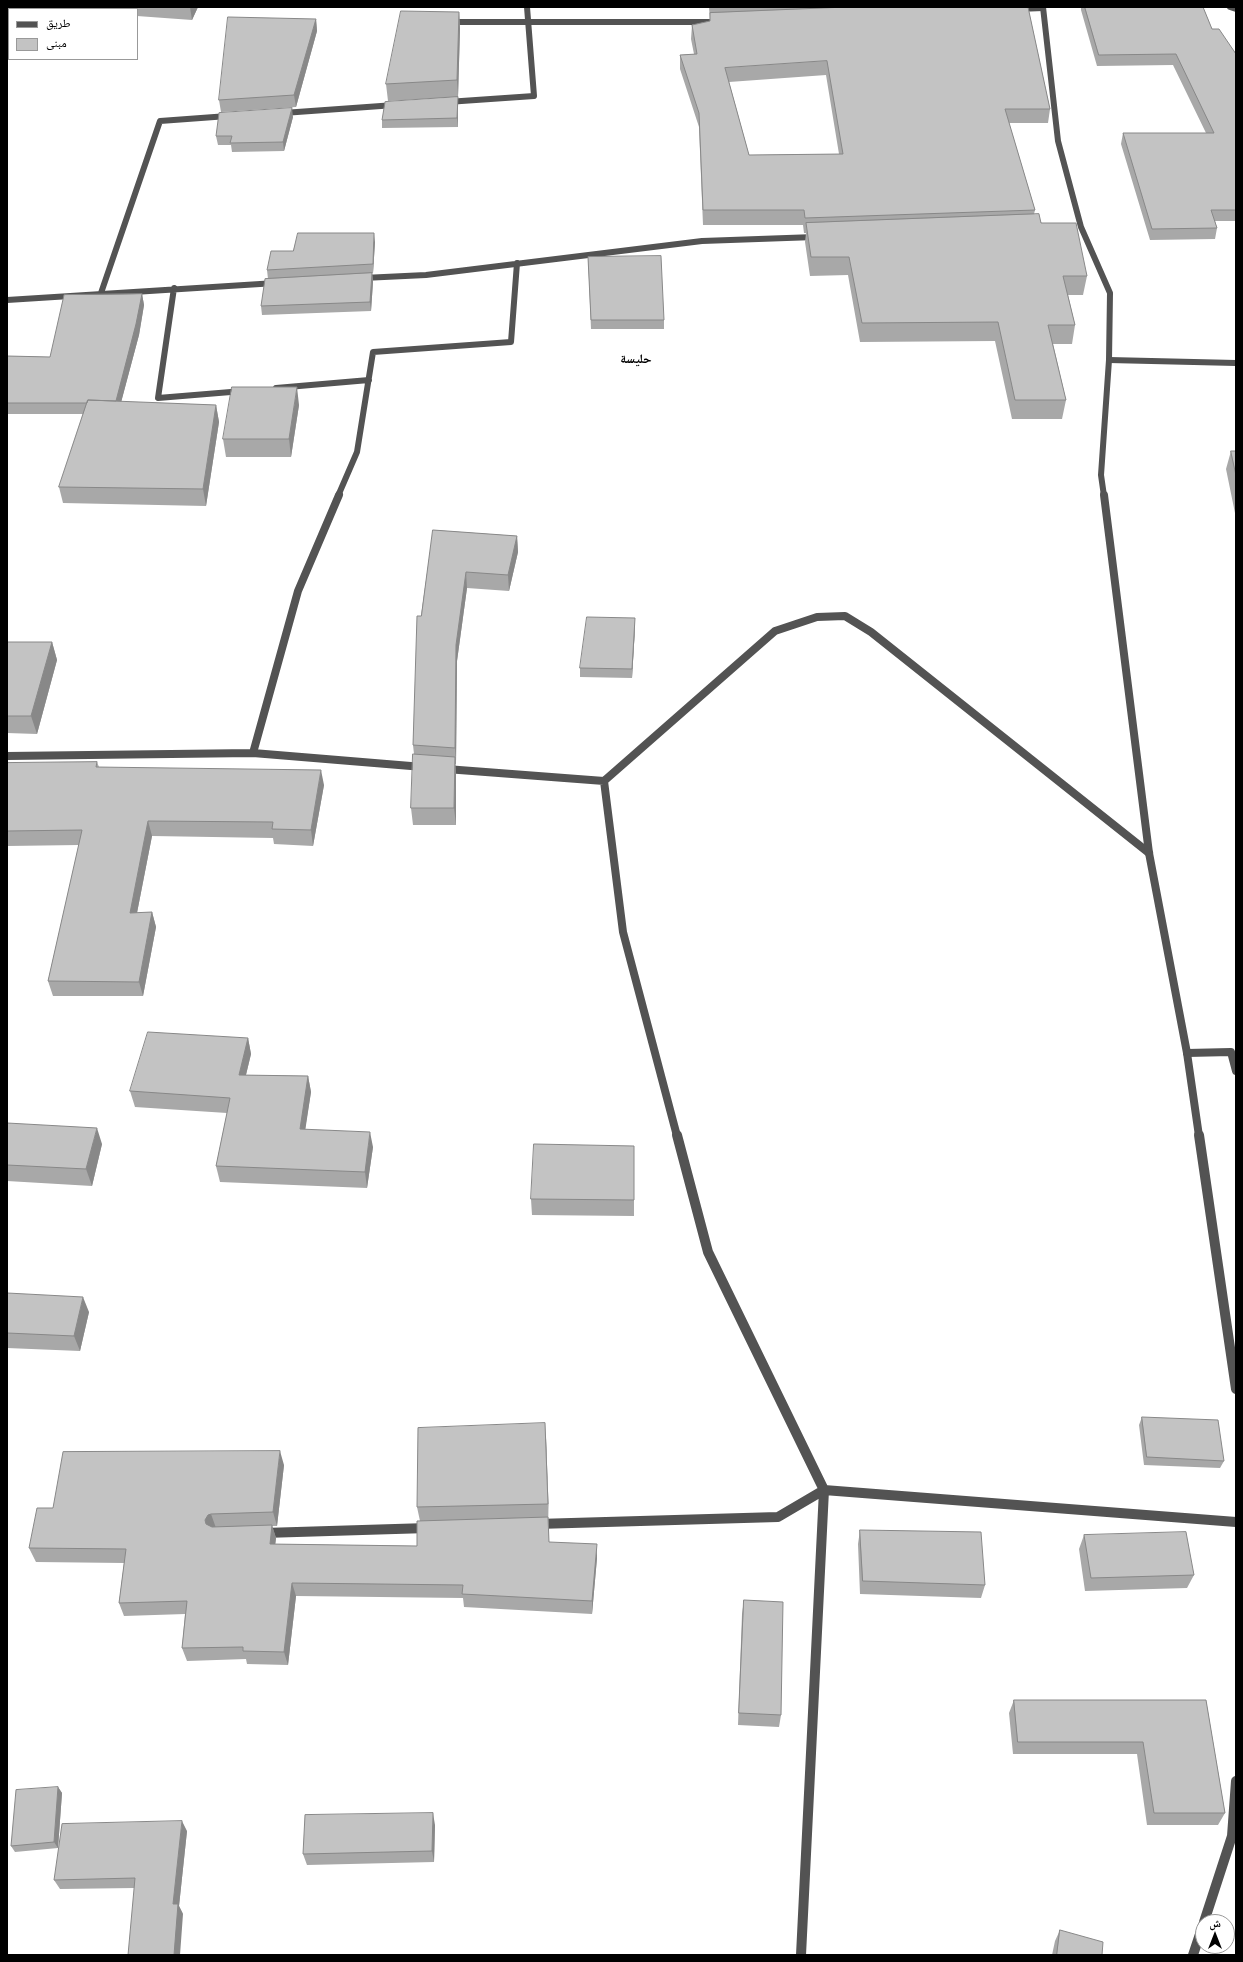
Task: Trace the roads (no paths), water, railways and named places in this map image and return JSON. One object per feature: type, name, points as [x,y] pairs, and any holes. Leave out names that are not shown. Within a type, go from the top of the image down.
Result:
[{"type":"street","points":[[439,102],[534,96],[527,7]]},
{"type":"street","points":[[1011,9],[1043,7],[1058,141],[1077,227],[1110,293],[1109,360],[1101,475],[1149,852],[1186,1054],[1236,1389]]},
{"type":"street","points":[[1230,7],[1236,9]]},
{"type":"street","points":[[442,22],[718,22]]},
{"type":"street","points":[[279,113],[399,105]]},
{"type":"street","points":[[101,293],[160,121],[231,116]]},
{"type":"street","points":[[355,279],[426,275],[702,241],[820,236]]},
{"type":"street","points":[[253,753],[298,591],[357,452],[374,352],[510,342],[517,263]]},
{"type":"street","points":[[7,300],[284,282]]},
{"type":"street","points":[[174,288],[158,398],[252,390]]},
{"type":"street","points":[[1109,360],[1236,363]]},
{"type":"street","points":[[267,389],[369,380]]},
{"type":"street","points":[[7,756],[253,753],[604,781],[775,631],[817,617],[845,616],[871,632],[1149,852]]},
{"type":"street","points":[[604,781],[623,932],[708,1252],[824,1490],[801,1955]]},
{"type":"street","points":[[1186,1054],[1233,1049],[1236,1070]]},
{"type":"street","points":[[524,1524],[778,1516],[824,1490],[1236,1522]]},
{"type":"street","points":[[255,1533],[437,1527]]},
{"type":"street","points":[[1206,1914],[1232,1836],[1236,1781]]},
{"type":"district","name":"حليسة","points":[[636,360]]}]
